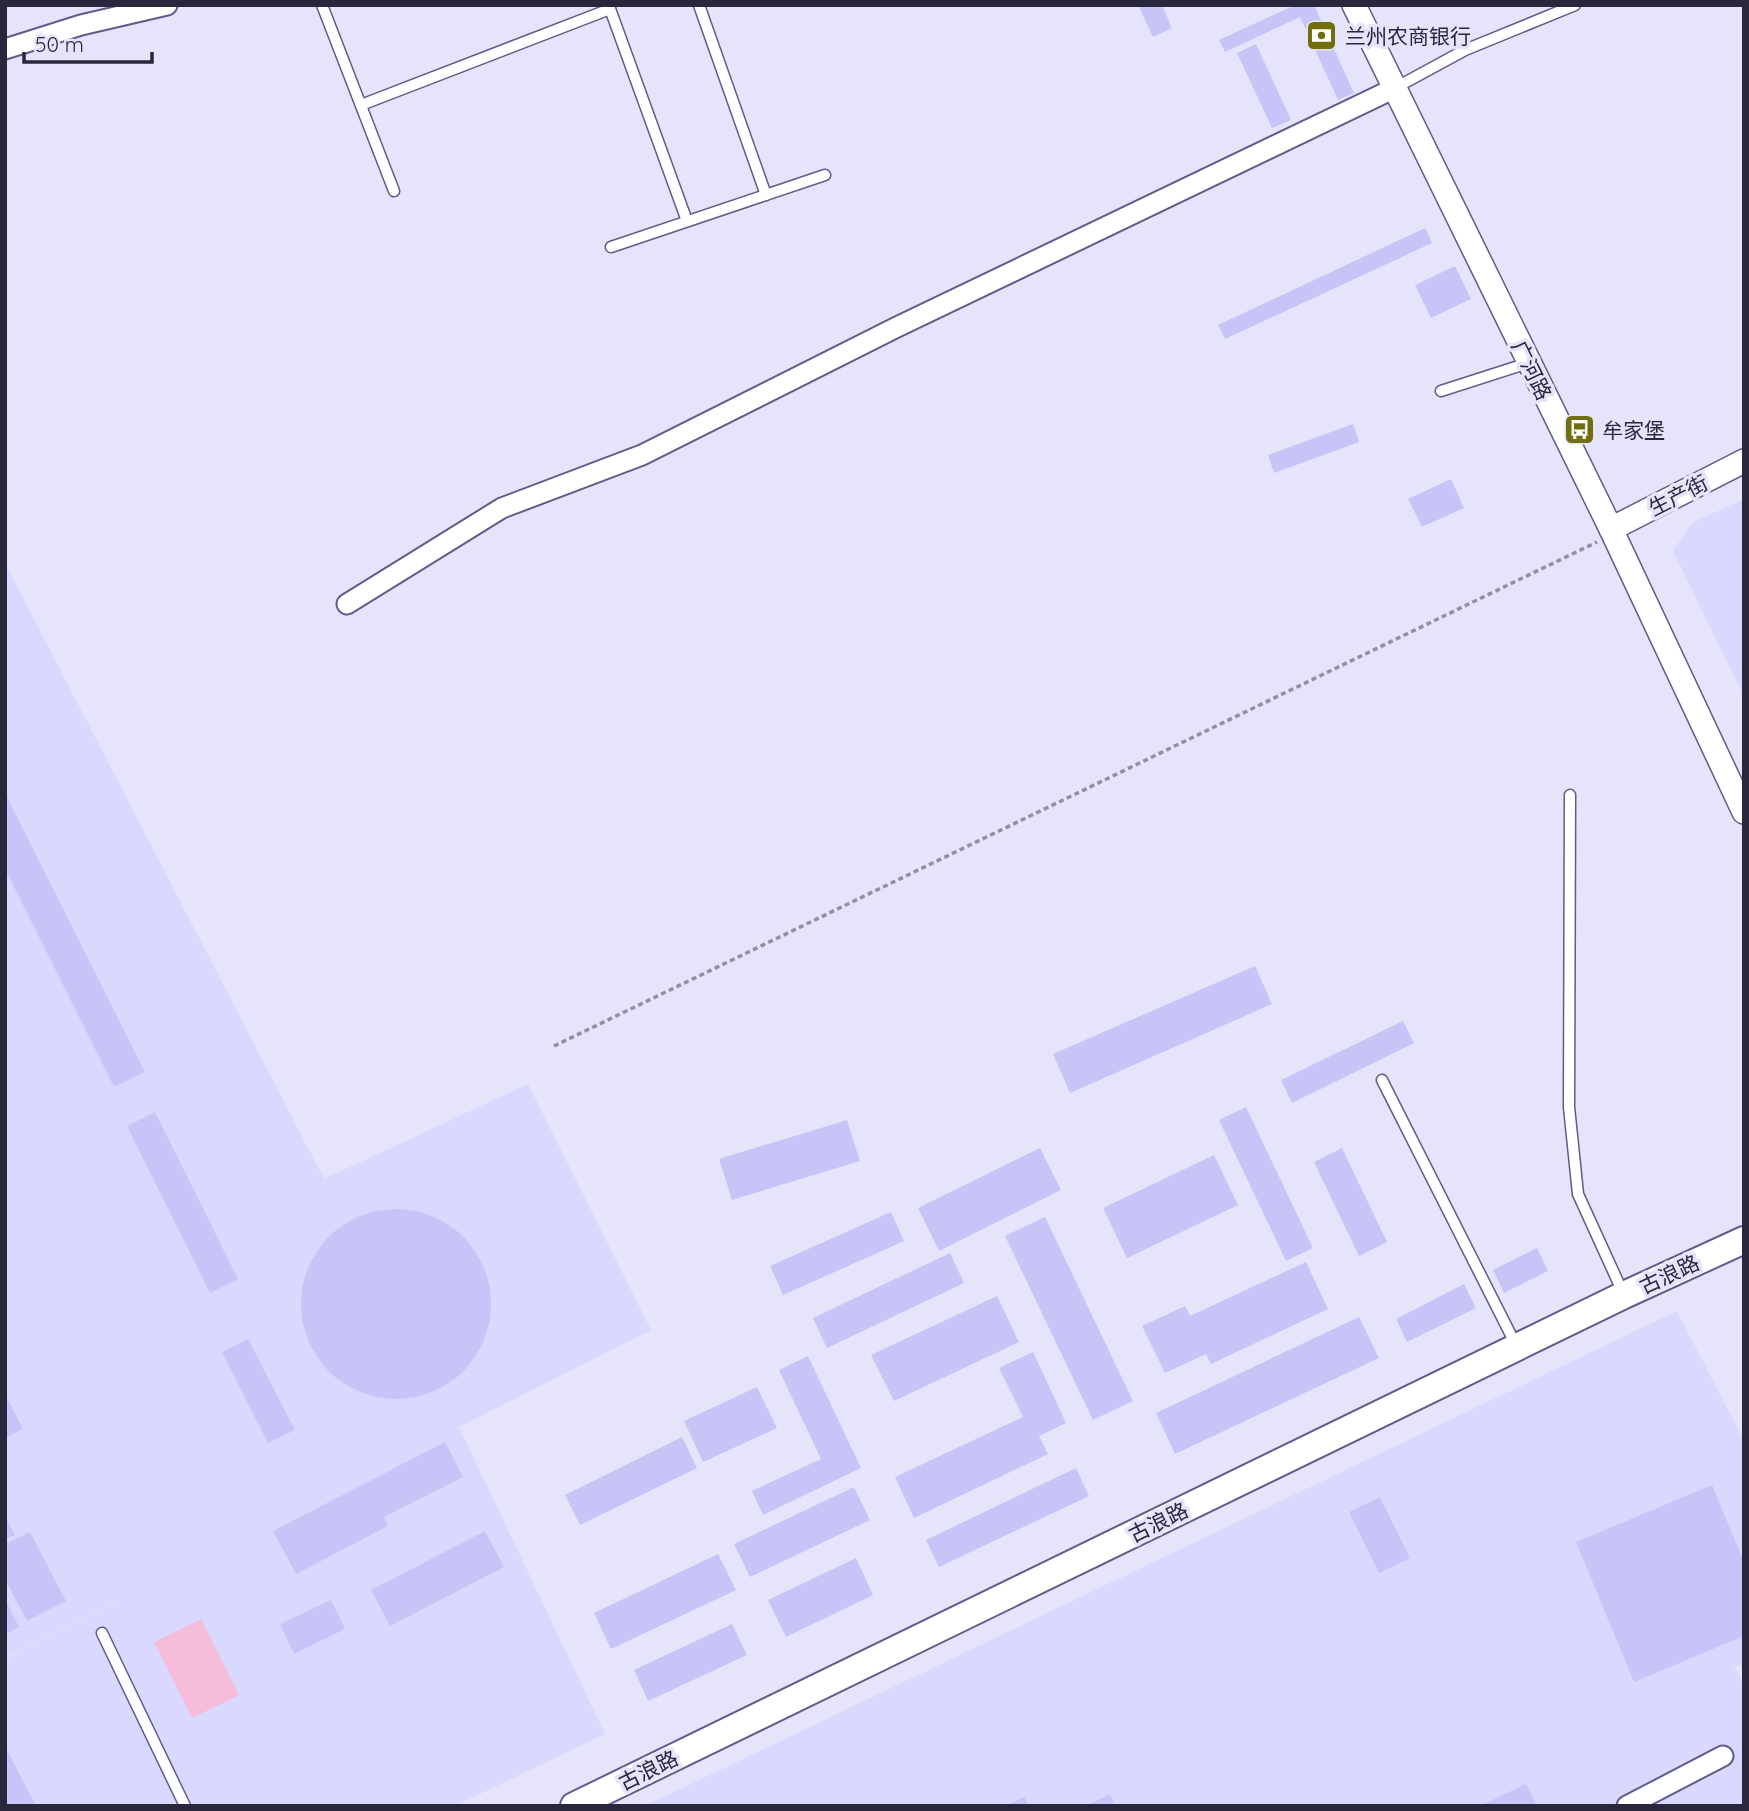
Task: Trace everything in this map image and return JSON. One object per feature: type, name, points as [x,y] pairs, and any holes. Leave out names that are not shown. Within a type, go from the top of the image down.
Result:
[{"type":"main road","name":"古浪路","points":[[574,1806],[1625,1294],[1744,1240]]},
{"type":"street","points":[[5,49],[81,25],[167,5]]},
{"type":"street","name":"广河路","points":[[1354,5],[1611,529],[1744,812]]},
{"type":"street","points":[[347,604],[502,508],[642,455],[897,327],[1395,88]]},
{"type":"street","name":"生产街","points":[[1611,529],[1744,461]]},
{"type":"street","points":[[1627,1806],[1723,1756]]},
{"type":"lane","points":[[322,5],[394,191]]},
{"type":"lane","points":[[699,5],[766,195]]},
{"type":"lane","points":[[1395,88],[1465,50],[1575,5]]},
{"type":"lane","points":[[361,105],[609,7],[687,221]]},
{"type":"lane","points":[[611,247],[825,175]]},
{"type":"lane","points":[[1441,391],[1528,362]]},
{"type":"lane","points":[[1570,795],[1569,1107],[1575,1169],[1578,1194],[1625,1294]]},
{"type":"lane","points":[[1382,1080],[1517,1347]]},
{"type":"lane","points":[[102,1633],[185,1806]]},
{"type":"path","points":[[554,1046],[1593,546],[1611,529]]},
{"type":"shaded area","points":[[1744,499],[1744,696],[1673,551],[1692,523]]},
{"type":"shaded area","points":[[5,563],[324,1179],[528,1084],[651,1330],[459,1427],[605,1734],[455,1806],[5,1806],[5,1659],[147,1586],[5,1658]]},
{"type":"shaded area","points":[[1677,1311],[1744,1441],[1744,1664],[1734,1666],[1744,1685],[1744,1806],[645,1806]]},
{"type":"shaded area","points":[[201,1619],[239,1695],[192,1718],[154,1642]]},
{"type":"building","points":[[1138,5],[1162,5],[1172,28],[1153,37]]},
{"type":"building","points":[[1295,5],[1314,5],[1354,93],[1338,100],[1300,17],[1225,52],[1219,40]]},
{"type":"building","points":[[1256,44],[1291,120],[1272,128],[1237,53]]},
{"type":"building","points":[[1425,228],[1432,243],[1225,339],[1218,325]]},
{"type":"building","points":[[1455,266],[1471,299],[1431,318],[1415,285]]},
{"type":"building","points":[[1353,424],[1359,442],[1274,473],[1268,455]]},
{"type":"building","points":[[1451,479],[1464,508],[1422,527],[1408,499]]},
{"type":"building","points":[[5,793],[145,1072],[114,1087],[5,869]]},
{"type":"building","points":[[1255,966],[1272,1004],[1070,1093],[1053,1054]]},
{"type":"building","points":[[1403,1021],[1414,1043],[1292,1103],[1281,1080]]},
{"type":"building","points":[[1246,1107],[1313,1248],[1286,1261],[1219,1120]]},
{"type":"building","points":[[155,1112],[238,1279],[210,1293],[127,1126]]},
{"type":"building","points":[[847,1120],[860,1161],[732,1200],[719,1159]]},
{"type":"building","points":[[1040,1148],[1061,1190],[939,1251],[918,1208]]},
{"type":"building","points":[[1342,1148],[1387,1242],[1359,1256],[1314,1162]]},
{"type":"building","points":[[1214,1155],[1238,1205],[1127,1258],[1103,1208]]},
{"type":"building","points":[[396,1209],[432,1216],[463,1237],[484,1268],[491,1304],[484,1340],[463,1371],[432,1392],[396,1399],[360,1392],[329,1371],[308,1340],[301,1304],[308,1268],[329,1237],[360,1216]]},
{"type":"building","points":[[891,1212],[904,1241],[783,1295],[770,1266]]},
{"type":"building","points":[[1045,1217],[1133,1401],[1093,1420],[1005,1236]]},
{"type":"building","points":[[1537,1248],[1548,1271],[1504,1293],[1493,1270]]},
{"type":"building","points":[[950,1253],[964,1283],[827,1348],[813,1318]]},
{"type":"building","points":[[1306,1262],[1328,1309],[1211,1364],[1206,1354],[1165,1373],[1142,1326],[1185,1306],[1190,1316]]},
{"type":"building","points":[[1464,1284],[1476,1308],[1407,1342],[1396,1319]]},
{"type":"building","points":[[997,1296],[1019,1342],[894,1401],[871,1355]]},
{"type":"building","points":[[1359,1317],[1379,1358],[1175,1454],[1156,1413]]},
{"type":"building","points":[[248,1339],[295,1430],[268,1443],[222,1352]]},
{"type":"building","points":[[1033,1352],[1066,1423],[1039,1436],[1048,1454],[914,1518],[895,1477],[1023,1417],[999,1368]]},
{"type":"building","points":[[808,1356],[861,1468],[763,1515],[752,1491],[821,1459],[779,1370]]},
{"type":"building","points":[[757,1387],[777,1428],[703,1462],[684,1421]]},
{"type":"building","points":[[5,1394],[23,1429],[5,1438]]},
{"type":"building","points":[[682,1437],[697,1468],[580,1525],[565,1495]]},
{"type":"building","points":[[445,1442],[463,1477],[384,1517],[388,1526],[296,1574],[273,1531]]},
{"type":"building","points":[[1076,1468],[1089,1496],[939,1567],[926,1540]]},
{"type":"building","points":[[1712,1485],[1744,1562],[1744,1636],[1634,1682],[1576,1542]]},
{"type":"building","points":[[854,1487],[870,1520],[750,1577],[734,1544]]},
{"type":"building","points":[[1380,1497],[1410,1558],[1379,1573],[1349,1512]]},
{"type":"building","points":[[5,1516],[15,1535],[5,1539]]},
{"type":"building","points":[[485,1531],[504,1567],[390,1626],[371,1590]]},
{"type":"building","points":[[30,1532],[66,1601],[27,1621],[5,1579],[5,1544]]},
{"type":"building","points":[[718,1554],[736,1590],[611,1649],[594,1613]]},
{"type":"building","points":[[856,1558],[873,1595],[786,1637],[768,1600]]},
{"type":"building","points":[[5,1599],[19,1627],[5,1634]]},
{"type":"building","points":[[331,1600],[345,1629],[294,1654],[280,1624]]},
{"type":"building","points":[[732,1624],[747,1655],[648,1701],[634,1670]]},
{"type":"building","points":[[5,1746],[36,1806],[5,1806]]},
{"type":"building","points":[[1526,1784],[1537,1806],[1480,1806]]},
{"type":"building","points":[[1110,1794],[1115,1806],[1086,1806]]},
{"type":"building","points":[[1024,1797],[1029,1806],[1006,1806]]},
{"type":"place","name":"兰州农商银行","points":[[1322,36]]},
{"type":"place","name":"牟家堡","points":[[1579,430]]}]
